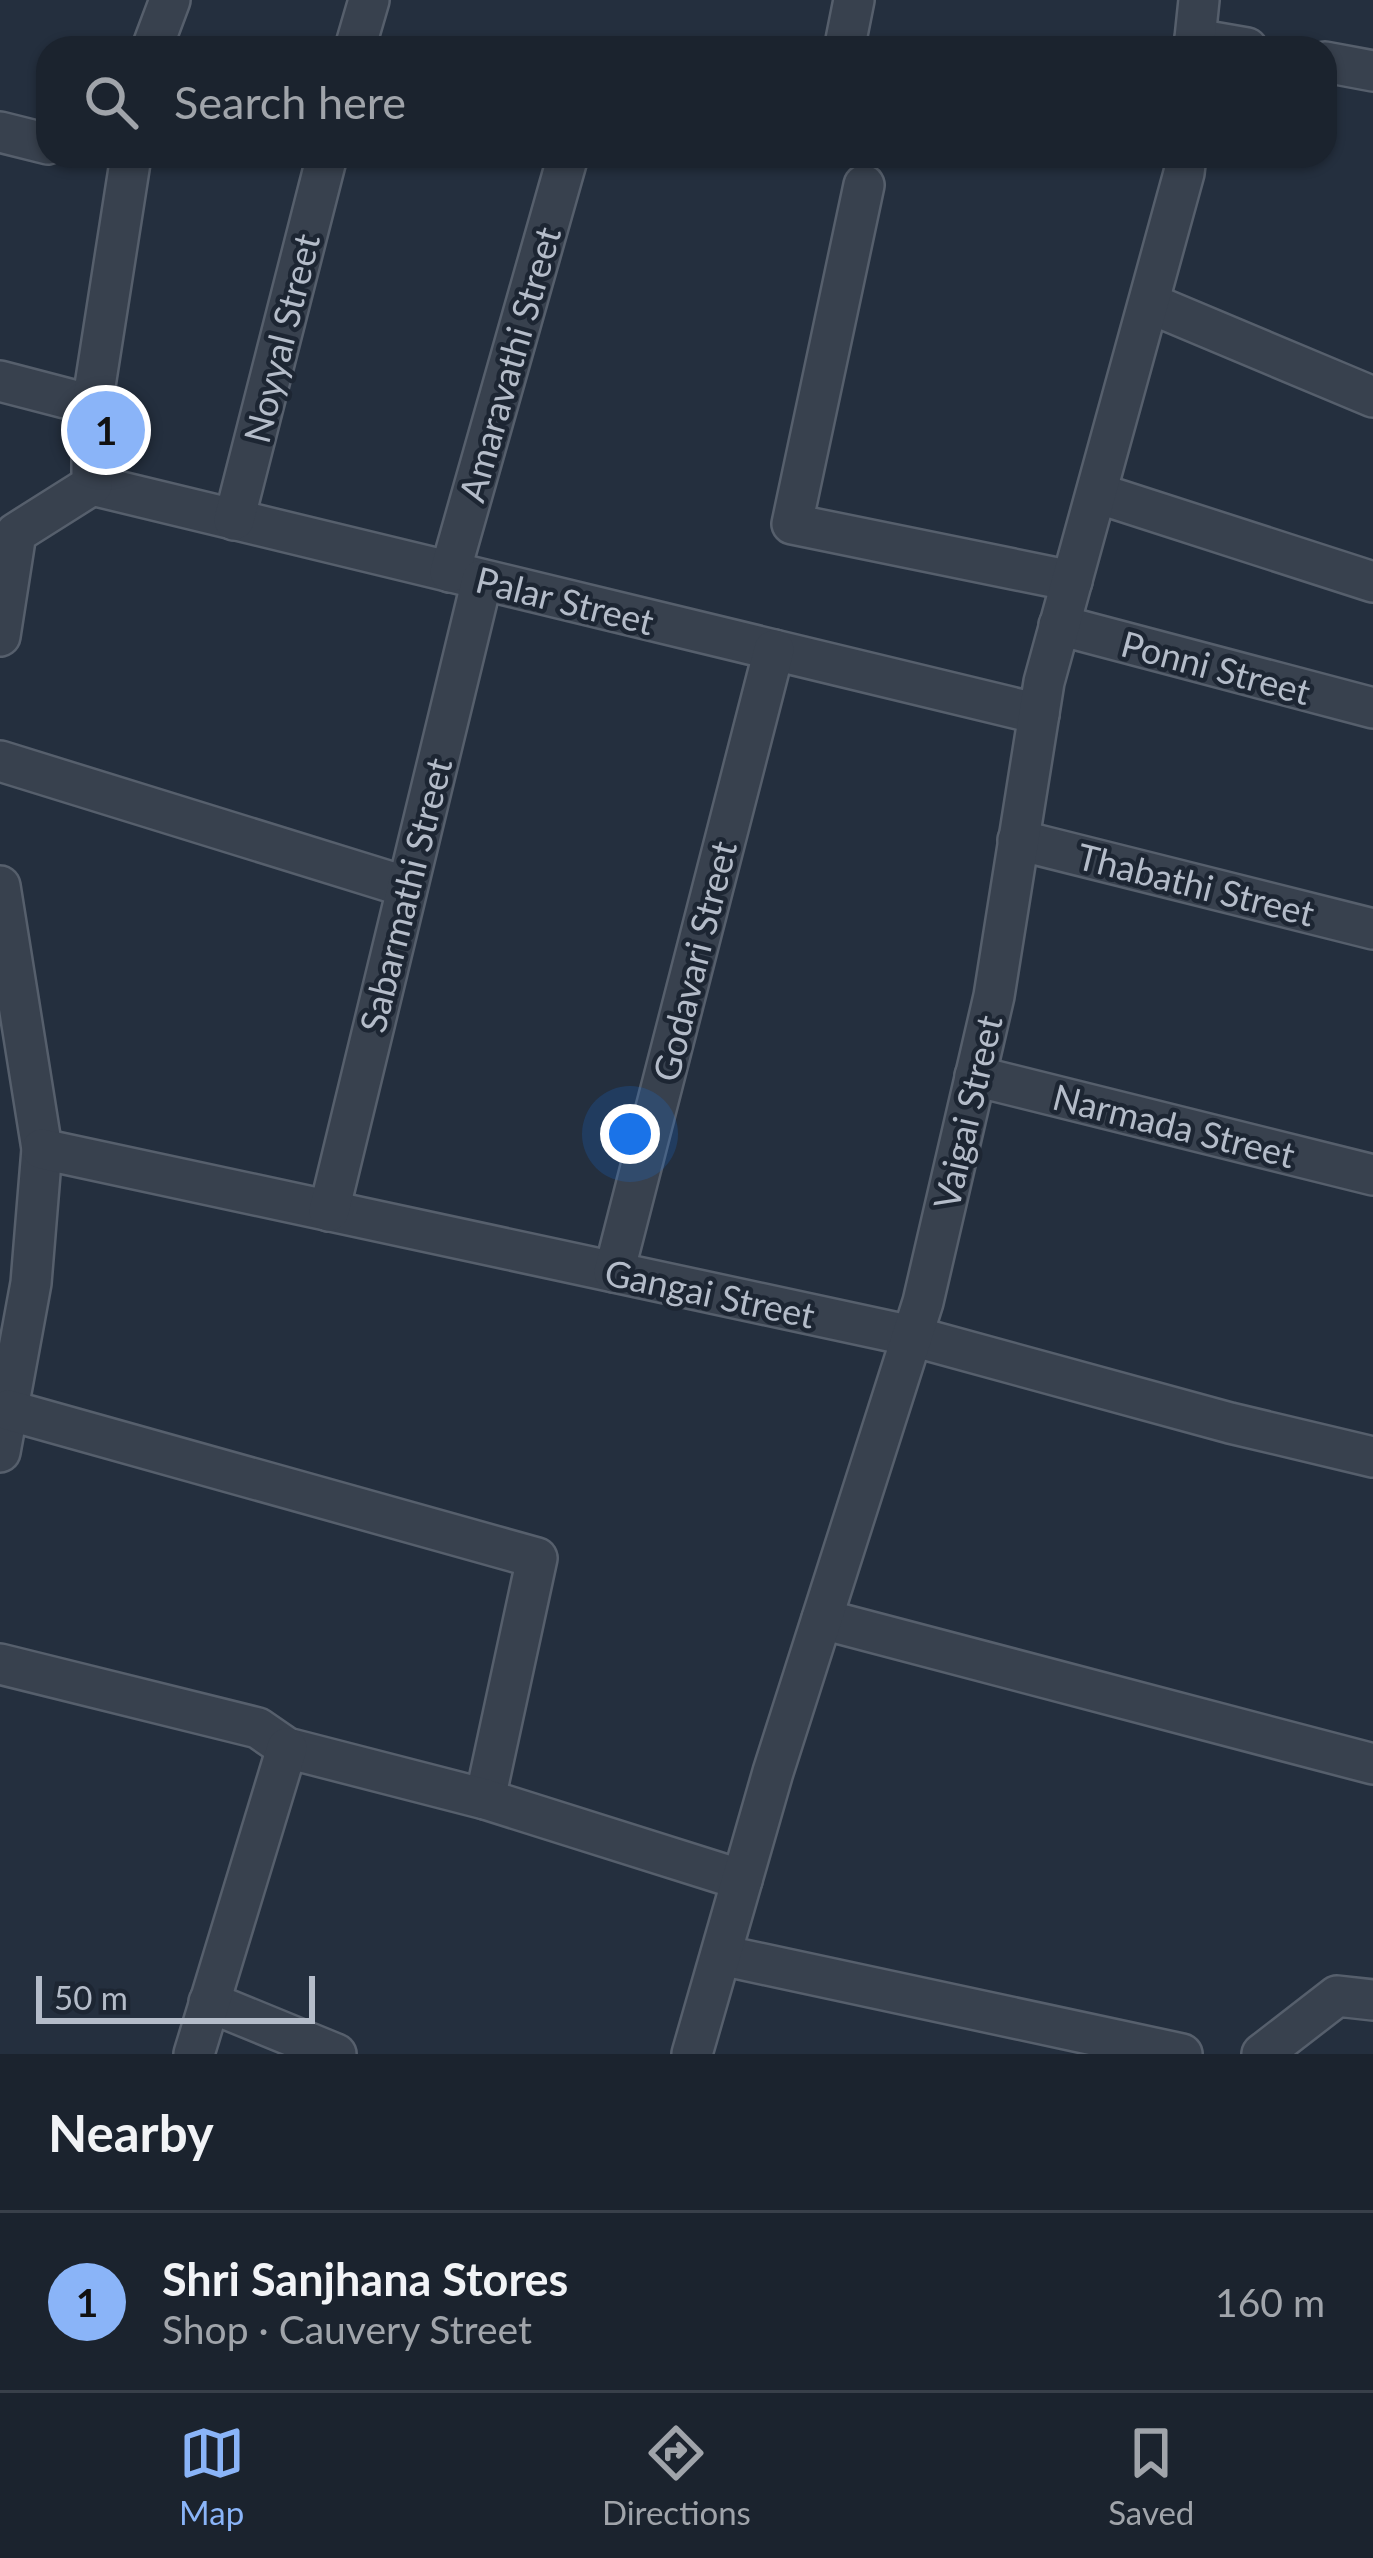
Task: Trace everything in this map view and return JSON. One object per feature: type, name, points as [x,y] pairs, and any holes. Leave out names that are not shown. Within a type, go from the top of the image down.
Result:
[{"type":"street","points":[[156,36],[170,0]]},
{"type":"street","points":[[847,36],[854,0]]},
{"type":"street","points":[[356,36],[357,3]]},
{"type":"street","points":[[1337,64],[1373,71]]},
{"type":"street","points":[[0,132],[36,141]]},
{"type":"street","points":[[0,636],[8,532],[92,485],[92,405],[117,168]]},
{"type":"street","name":"Noyyal Street","points":[[234,520],[324,168]]},
{"type":"street","name":"Amaravathi Street","points":[[466,576],[565,168]]},
{"type":"street","name":"Vaigai Street","points":[[692,2054],[922,1301],[994,996],[1044,682],[1185,168]]},
{"type":"street","points":[[864,185],[792,524],[1072,581]]},
{"type":"street","points":[[1149,303],[1373,397]]},
{"type":"street","points":[[0,381],[92,405]]},
{"type":"street","name":"Palar Street","points":[[92,485],[1039,714]]},
{"type":"street","points":[[1097,493],[1373,582]]},
{"type":"street","name":"Sabarmathi Street","points":[[328,1210],[407,887],[466,576]]},
{"type":"street","name":"Ponni Street","points":[[1059,625],[1373,709]]},
{"type":"street","name":"Godavari Street","points":[[614,1272],[774,650]]},
{"type":"street","points":[[0,760],[407,887]]},
{"type":"street","name":"Thabathi Street","points":[[1018,840],[1373,929]]},
{"type":"street","points":[[0,886],[42,1149],[32,1283],[7,1387],[0,1452]]},
{"type":"street","name":"Narmada Street","points":[[975,1076],[1373,1175]]},
{"type":"street","name":"Gangai Street","points":[[42,1149],[912,1336],[1373,1457]]},
{"type":"street","points":[[7,1387],[537,1558],[485,1799]]},
{"type":"street","points":[[822,1618],[1373,1764]]},
{"type":"street","points":[[1,1666],[258,1729],[287,1748],[485,1799],[742,1880]]},
{"type":"street","points":[[194,2054],[287,1748]]},
{"type":"street","points":[[721,1955],[1182,2054]]},
{"type":"street","points":[[1262,2054],[1337,1996],[1373,2000]]},
{"type":"street","points":[[209,2002],[336,2054]]},
{"type":"place","name":"Shri Sanjhana Stores","points":[[106,430]]}]
